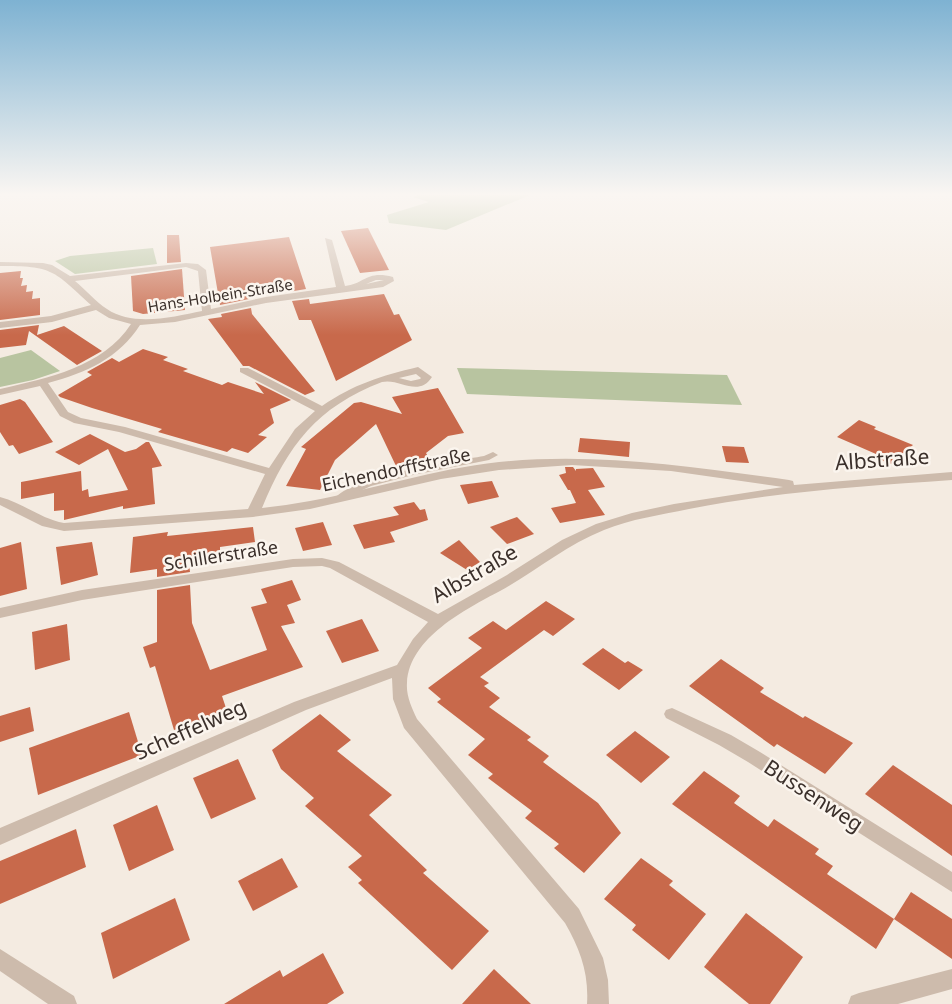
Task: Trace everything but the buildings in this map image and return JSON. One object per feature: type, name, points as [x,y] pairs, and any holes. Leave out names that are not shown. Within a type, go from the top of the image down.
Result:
[{"type":"street","points":[[329,242],[342,290]]},
{"type":"street","name":"Hans-Holbein-Straße","points":[[0,264],[43,266],[56,270],[99,306],[120,319],[137,322],[164,320],[266,300],[355,288]]},
{"type":"street","points":[[69,279],[176,266],[195,266],[202,270],[207,312]]},
{"type":"street","points":[[0,325],[52,319],[99,306]]},
{"type":"street","points":[[0,392],[43,382],[90,364],[123,341],[137,322]]},
{"type":"street","points":[[244,370],[322,410]]},
{"type":"street","points":[[253,513],[278,458],[298,432],[322,410],[362,387],[386,378]]},
{"type":"street","points":[[43,382],[64,414],[78,421],[121,429],[271,472]]},
{"type":"street","name":"Eichendorffstraße","points":[[0,502],[22,510],[49,526],[64,527],[253,513],[310,505],[441,475],[499,466],[572,461],[670,468],[804,487]]},
{"type":"street","name":"Albstraße","points":[[401,669],[418,640],[437,620],[518,576],[553,551],[591,530],[628,518],[707,501],[804,487],[952,476]]},
{"type":"street","name":"Schillerstraße","points":[[0,613],[82,595],[293,563],[322,562],[374,585],[437,620]]},
{"type":"street","points":[[401,669],[402,702],[410,723],[576,923],[588,943],[597,971],[600,1003]]},
{"type":"street","name":"Scheffelweg","points":[[0,837],[300,706],[401,669]]},
{"type":"street","name":"Bussenweg","points":[[672,714],[725,740],[754,757],[952,884]]},
{"type":"street","points":[[0,959],[55,1001]]},
{"type":"street","points":[[859,1004],[952,979]]},
{"type":"lane","points":[[340,498],[368,484],[412,472],[493,455]]},
{"type":"green space","points":[[153,248],[157,264],[75,274],[55,261],[70,256]]},
{"type":"green space","points":[[31,350],[60,371],[33,380],[0,387],[0,358]]},
{"type":"green space","points":[[457,368],[727,375],[742,405],[467,394]]}]
